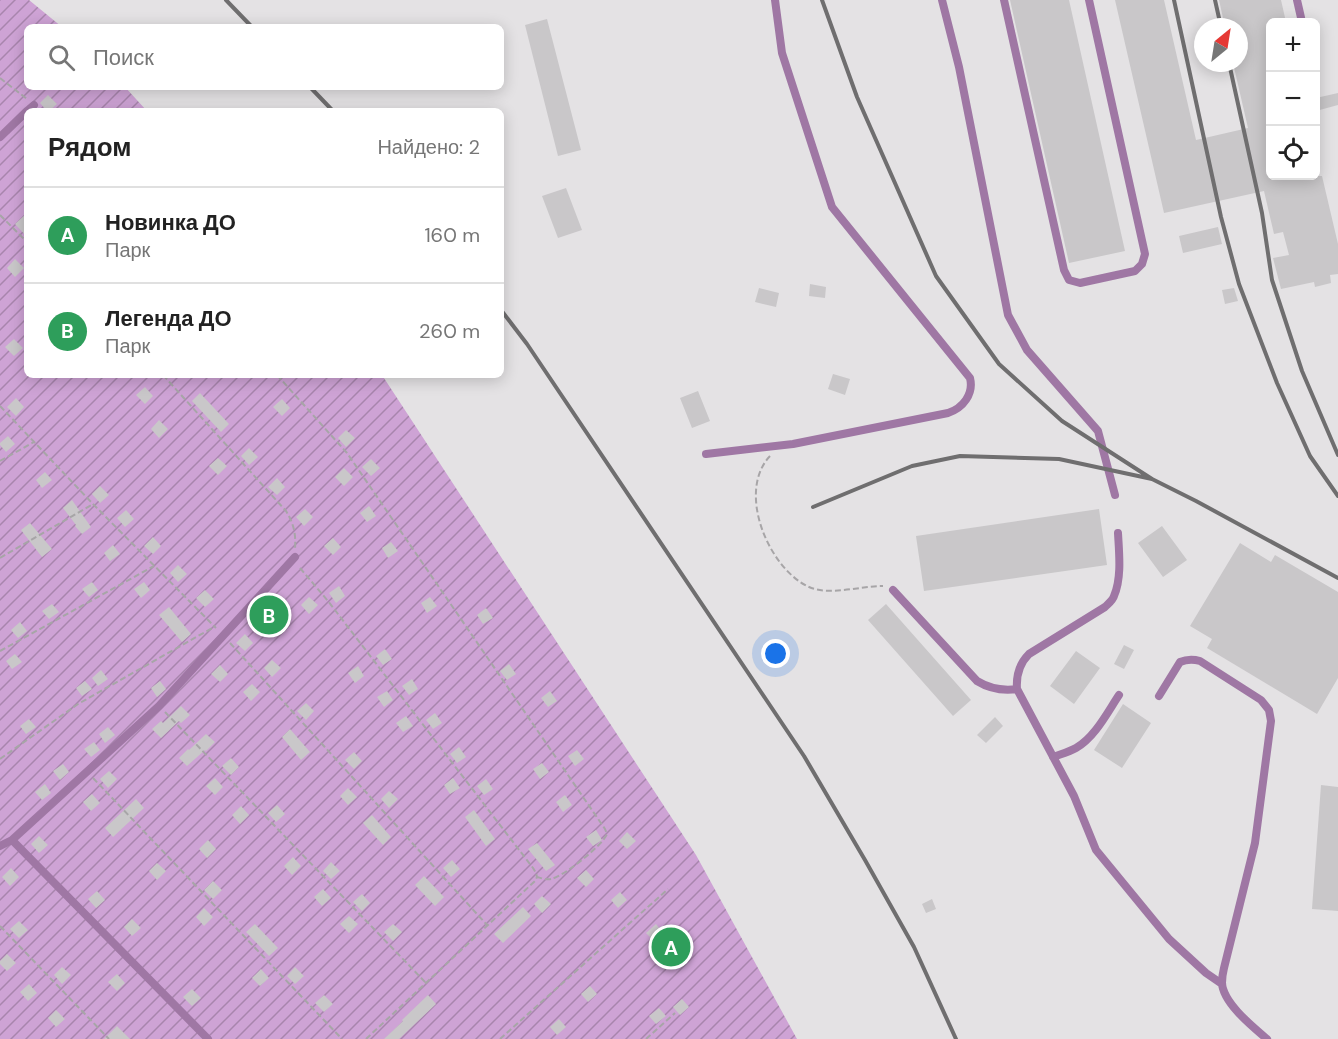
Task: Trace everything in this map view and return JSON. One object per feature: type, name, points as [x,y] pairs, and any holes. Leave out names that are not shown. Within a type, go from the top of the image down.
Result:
[{"type":"lane","points":[[706,454],[793,444],[948,413],[955,411],[966,400],[972,386],[970,378],[832,207],[782,53],[775,0]]},
{"type":"lane","points":[[942,0],[958,67],[1008,315],[1027,350],[1098,431],[1115,495]]},
{"type":"lane","points":[[1004,0],[1064,270],[1069,280],[1080,283],[1135,271],[1142,264],[1145,254],[1089,0]]},
{"type":"lane","points":[[1297,0],[1301,18]]},
{"type":"lane","points":[[30,108],[34,105]]},
{"type":"lane","points":[[0,137],[24,114]]},
{"type":"lane","points":[[1118,533],[1119,562],[1114,599],[1105,607],[1029,654],[1019,668],[1016,678],[1017,689],[1074,796],[1096,850],[1169,939],[1206,973],[1222,984]]},
{"type":"lane","points":[[1,845],[12,840],[159,706],[294,556]]},
{"type":"lane","points":[[892,590],[977,681],[994,688],[1017,689]]},
{"type":"lane","points":[[1159,696],[1180,662],[1193,659],[1200,661],[1261,700],[1266,704],[1270,715],[1255,843],[1222,984],[1232,1005],[1246,1022],[1268,1039]]},
{"type":"lane","points":[[1053,757],[1083,744],[1092,735],[1119,695]]},
{"type":"lane","points":[[12,840],[208,1039]]},
{"type":"path","points":[[0,78],[34,105]]},
{"type":"path","points":[[0,215],[24,239]]},
{"type":"path","points":[[166,378],[286,511],[295,530],[294,556],[298,566],[328,601],[533,868],[537,877]]},
{"type":"path","points":[[280,378],[347,453],[605,829],[607,834],[602,843],[565,873],[548,880],[537,877]]},
{"type":"path","points":[[0,406],[223,636],[487,925]]},
{"type":"path","points":[[0,461],[34,442]]},
{"type":"path","points":[[772,454],[763,464],[758,480],[757,514],[765,539],[786,570],[808,587],[820,590],[833,591],[882,586],[892,590]]},
{"type":"path","points":[[0,558],[93,504]]},
{"type":"path","points":[[0,651],[154,566]]},
{"type":"path","points":[[0,759],[78,704],[214,627]]},
{"type":"path","points":[[159,706],[426,983]]},
{"type":"path","points":[[87,771],[342,1039]]},
{"type":"path","points":[[366,1039],[537,877]]},
{"type":"path","points":[[500,1039],[668,889]]},
{"type":"path","points":[[0,926],[109,1039]]},
{"type":"path","points":[[646,1039],[675,1013]]},
{"type":"shaded area","points":[[0,0],[29,0],[58,24],[24,24],[24,90],[128,90],[144,108],[24,108],[24,378],[384,378],[696,855],[797,1039],[0,1039]]},
{"type":"building","points":[[1010,0],[1069,0],[1125,251],[1069,263]]},
{"type":"building","points":[[1115,0],[1164,0],[1196,140],[1248,128],[1235,72],[1248,72],[1248,18],[1223,18],[1219,0],[1281,0],[1285,18],[1266,18],[1266,180],[1320,180],[1322,176],[1338,244],[1338,274],[1330,275],[1331,283],[1315,287],[1314,282],[1281,289],[1273,258],[1289,255],[1283,232],[1274,234],[1264,191],[1164,213]]},
{"type":"building","points":[[547,19],[581,150],[558,156],[525,25]]},
{"type":"building","points":[[1338,93],[1338,105],[1320,110],[1320,97]]},
{"type":"building","points":[[48,95],[57,104],[52,108],[44,108],[40,103]]},
{"type":"building","points":[[566,188],[582,230],[558,238],[542,196]]},
{"type":"building","points":[[24,216],[24,234],[15,224]]},
{"type":"building","points":[[1218,227],[1222,244],[1183,253],[1179,236]]},
{"type":"building","points":[[15,259],[24,268],[15,277],[7,268]]},
{"type":"building","points":[[810,284],[826,287],[825,298],[809,296]]},
{"type":"building","points":[[759,288],[779,293],[776,307],[755,302]]},
{"type":"building","points":[[1234,288],[1238,301],[1225,304],[1222,290]]},
{"type":"building","points":[[14,339],[23,348],[14,356],[5,347]]},
{"type":"building","points":[[833,374],[850,379],[845,395],[828,389]]},
{"type":"building","points":[[145,387],[153,396],[145,404],[136,395]]},
{"type":"building","points":[[698,391],[710,421],[692,428],[680,398]]},
{"type":"building","points":[[200,393],[229,424],[221,432],[192,401]]},
{"type":"building","points":[[16,398],[24,407],[16,416],[7,407]]},
{"type":"building","points":[[282,399],[290,408],[282,416],[273,407]]},
{"type":"building","points":[[159,420],[168,429],[159,438],[151,429]]},
{"type":"building","points":[[346,430],[355,438],[346,447],[338,438]]},
{"type":"building","points":[[8,436],[15,444],[6,452],[0,443]]},
{"type":"building","points":[[249,448],[258,457],[249,465],[241,456]]},
{"type":"building","points":[[218,458],[227,466],[218,475],[209,466]]},
{"type":"building","points":[[371,459],[380,468],[371,476],[362,467]]},
{"type":"building","points":[[344,468],[353,477],[344,486],[335,477]]},
{"type":"building","points":[[45,472],[52,480],[42,488],[36,480]]},
{"type":"building","points":[[277,478],[285,487],[277,495],[268,487]]},
{"type":"building","points":[[100,486],[109,495],[100,503],[92,494]]},
{"type":"building","points":[[72,500],[91,527],[82,534],[63,508]]},
{"type":"building","points":[[369,506],[376,516],[367,522],[360,513]]},
{"type":"building","points":[[305,509],[313,517],[304,526],[296,517]]},
{"type":"building","points":[[1099,509],[1107,565],[924,591],[916,536]]},
{"type":"building","points":[[126,510],[134,519],[125,527],[117,518]]},
{"type":"building","points":[[30,523],[52,549],[42,557],[21,530]]},
{"type":"building","points":[[1162,526],[1187,560],[1163,577],[1138,543]]},
{"type":"building","points":[[153,537],[161,546],[153,554],[144,546]]},
{"type":"building","points":[[333,538],[341,547],[333,555],[324,546]]},
{"type":"building","points":[[391,542],[398,551],[388,558],[382,548]]},
{"type":"building","points":[[1240,543],[1271,562],[1275,555],[1338,592],[1338,678],[1317,714],[1207,648],[1212,639],[1190,626]]},
{"type":"building","points":[[113,545],[120,554],[110,561],[104,553]]},
{"type":"building","points":[[178,565],[187,574],[178,582],[170,573]]},
{"type":"building","points":[[92,582],[98,590],[89,597],[82,589]]},
{"type":"building","points":[[144,582],[150,590],[141,598],[134,589]]},
{"type":"building","points":[[339,586],[345,596],[336,603],[329,593]]},
{"type":"building","points":[[205,590],[214,599],[205,607],[196,598]]},
{"type":"building","points":[[309,597],[318,605],[309,614],[301,605]]},
{"type":"building","points":[[430,597],[437,606],[427,613],[421,603]]},
{"type":"building","points":[[52,604],[59,612],[49,619],[42,611]]},
{"type":"building","points":[[886,604],[971,700],[953,716],[868,620]]},
{"type":"building","points":[[169,607],[191,634],[182,642],[159,615]]},
{"type":"building","points":[[486,608],[493,618],[483,624],[477,615]]},
{"type":"building","points":[[20,622],[27,631],[18,638],[11,630]]},
{"type":"building","points":[[245,634],[253,643],[245,651],[236,643]]},
{"type":"building","points":[[1124,645],[1134,650],[1124,669],[1114,664]]},
{"type":"building","points":[[385,649],[392,659],[383,665],[376,656]]},
{"type":"building","points":[[1076,651],[1100,668],[1074,704],[1050,686]]},
{"type":"building","points":[[15,654],[22,662],[12,669],[6,661]]},
{"type":"building","points":[[272,660],[281,668],[272,677],[264,668]]},
{"type":"building","points":[[509,664],[516,674],[507,680],[500,671]]},
{"type":"building","points":[[220,665],[228,674],[220,682],[211,674]]},
{"type":"building","points":[[358,666],[364,676],[355,683],[348,673]]},
{"type":"building","points":[[101,670],[108,679],[98,686],[92,678]]},
{"type":"building","points":[[412,679],[418,689],[409,695],[402,686]]},
{"type":"building","points":[[85,681],[92,689],[82,696],[76,688]]},
{"type":"building","points":[[160,681],[166,689],[157,697],[151,688]]},
{"type":"building","points":[[252,684],[260,692],[251,701],[243,692]]},
{"type":"building","points":[[387,691],[393,700],[384,707],[377,697]]},
{"type":"building","points":[[550,691],[557,701],[548,707],[541,698]]},
{"type":"building","points":[[306,703],[314,711],[306,720],[297,711]]},
{"type":"building","points":[[1123,704],[1151,723],[1122,768],[1094,750]]},
{"type":"building","points":[[181,706],[190,715],[181,723],[179,721],[161,738],[152,729],[161,721],[163,723]]},
{"type":"building","points":[[435,713],[442,723],[433,729],[426,720]]},
{"type":"building","points":[[406,716],[413,726],[403,732],[396,723]]},
{"type":"building","points":[[995,717],[1003,726],[986,743],[977,735]]},
{"type":"building","points":[[29,719],[36,727],[26,734],[20,726]]},
{"type":"building","points":[[108,727],[115,735],[105,743],[99,734]]},
{"type":"building","points":[[290,729],[310,752],[301,760],[282,737]]},
{"type":"building","points":[[206,734],[215,742],[187,766],[179,758]]},
{"type":"building","points":[[94,742],[100,750],[91,757],[84,749]]},
{"type":"building","points":[[459,747],[466,757],[457,763],[450,754]]},
{"type":"building","points":[[577,750],[584,759],[575,766],[568,756]]},
{"type":"building","points":[[354,752],[362,761],[354,769],[345,760]]},
{"type":"building","points":[[231,758],[239,767],[231,775],[222,766]]},
{"type":"building","points":[[542,763],[549,772],[540,779],[533,769]]},
{"type":"building","points":[[63,764],[69,772],[60,780],[53,771]]},
{"type":"building","points":[[109,771],[117,779],[108,788],[100,779]]},
{"type":"building","points":[[215,778],[223,787],[215,795],[206,786]]},
{"type":"building","points":[[453,778],[460,788],[450,794],[444,785]]},
{"type":"building","points":[[486,779],[493,789],[484,795],[477,786]]},
{"type":"building","points":[[45,784],[51,793],[42,800],[35,792]]},
{"type":"building","points":[[1321,785],[1338,787],[1338,911],[1312,909]]},
{"type":"building","points":[[348,788],[357,797],[348,805],[340,796]]},
{"type":"building","points":[[389,791],[398,799],[389,808],[381,799]]},
{"type":"building","points":[[92,794],[100,803],[91,811],[83,802]]},
{"type":"building","points":[[565,795],[572,805],[563,812],[556,802]]},
{"type":"building","points":[[136,799],[144,808],[113,837],[105,828]]},
{"type":"building","points":[[277,805],[285,814],[276,822],[268,813]]},
{"type":"building","points":[[241,806],[249,815],[240,824],[232,815]]},
{"type":"building","points":[[474,810],[495,839],[486,846],[465,817]]},
{"type":"building","points":[[372,815],[391,837],[383,845],[363,823]]},
{"type":"building","points":[[596,830],[602,840],[593,846],[586,837]]},
{"type":"building","points":[[627,832],[636,841],[627,849],[619,841]]},
{"type":"building","points":[[39,836],[48,845],[39,853],[31,844]]},
{"type":"building","points":[[208,840],[216,849],[207,858],[199,849]]},
{"type":"building","points":[[537,843],[555,865],[546,871],[528,849]]},
{"type":"building","points":[[293,857],[301,866],[292,875],[284,866]]},
{"type":"building","points":[[452,860],[460,869],[451,877],[443,868]]},
{"type":"building","points":[[331,862],[340,871],[331,879],[323,871]]},
{"type":"building","points":[[157,863],[166,871],[157,880],[149,871]]},
{"type":"building","points":[[11,868],[19,877],[10,886],[2,877]]},
{"type":"building","points":[[586,870],[594,879],[586,887],[577,878]]},
{"type":"building","points":[[424,876],[444,897],[435,906],[415,885]]},
{"type":"building","points":[[213,881],[222,890],[213,899],[204,890]]},
{"type":"building","points":[[323,889],[331,898],[322,906],[314,897]]},
{"type":"building","points":[[97,891],[105,900],[96,908],[88,899]]},
{"type":"building","points":[[620,892],[627,900],[618,908],[611,900]]},
{"type":"building","points":[[362,894],[370,903],[362,911],[353,902]]},
{"type":"building","points":[[542,896],[551,904],[542,913],[534,904]]},
{"type":"building","points":[[932,899],[936,909],[926,913],[922,904]]},
{"type":"building","points":[[523,907],[531,916],[503,943],[494,934]]},
{"type":"building","points":[[204,908],[213,917],[204,926],[196,917]]},
{"type":"building","points":[[349,916],[358,924],[349,933],[340,924]]},
{"type":"building","points":[[132,919],[141,928],[132,936],[124,927]]},
{"type":"building","points":[[19,921],[28,930],[19,938],[10,929]]},
{"type":"building","points":[[255,924],[278,948],[269,956],[246,932]]},
{"type":"building","points":[[393,924],[402,932],[393,941],[384,932]]},
{"type":"building","points":[[656,924],[663,933],[654,941],[646,933]]},
{"type":"building","points":[[7,954],[16,963],[7,971],[0,961]]},
{"type":"building","points":[[62,967],[71,975],[62,984],[54,975]]},
{"type":"building","points":[[295,967],[304,976],[295,984],[287,976]]},
{"type":"building","points":[[261,969],[269,978],[260,986],[252,978]]},
{"type":"building","points":[[117,974],[125,983],[117,991],[108,982]]},
{"type":"building","points":[[29,984],[37,993],[28,1001],[20,992]]},
{"type":"building","points":[[590,986],[597,994],[588,1002],[581,994]]},
{"type":"building","points":[[192,989],[201,998],[192,1006],[183,997]]},
{"type":"building","points":[[324,995],[333,1004],[324,1012],[315,1003]]},
{"type":"building","points":[[428,995],[436,1004],[399,1039],[384,1039],[402,1020]]},
{"type":"building","points":[[682,999],[689,1007],[680,1015],[673,1007]]},
{"type":"building","points":[[659,1008],[666,1016],[656,1024],[649,1016]]},
{"type":"building","points":[[56,1010],[65,1019],[56,1027],[48,1018]]},
{"type":"building","points":[[559,1019],[566,1027],[557,1035],[550,1027]]},
{"type":"building","points":[[117,1026],[130,1039],[104,1039]]},
{"type":"railway","points":[[226,0],[249,24]]},
{"type":"railway","points":[[822,0],[857,97],[936,276],[999,364],[1062,421],[1152,479]]},
{"type":"railway","points":[[1174,0],[1221,217],[1239,284],[1277,383],[1310,456],[1338,496]]},
{"type":"railway","points":[[1215,0],[1219,18]]},
{"type":"railway","points":[[1231,72],[1262,213],[1272,280],[1302,371],[1338,455]]},
{"type":"railway","points":[[313,90],[330,108]]},
{"type":"railway","points":[[504,314],[527,344],[804,756],[914,947],[956,1039]]},
{"type":"railway","points":[[813,507],[912,466],[960,456],[1059,459],[1152,479],[1338,578]]},
{"type":"place","name":"Легенда ДО","points":[[269,615]]},
{"type":"place","name":"Новинка ДО","points":[[671,947]]}]
